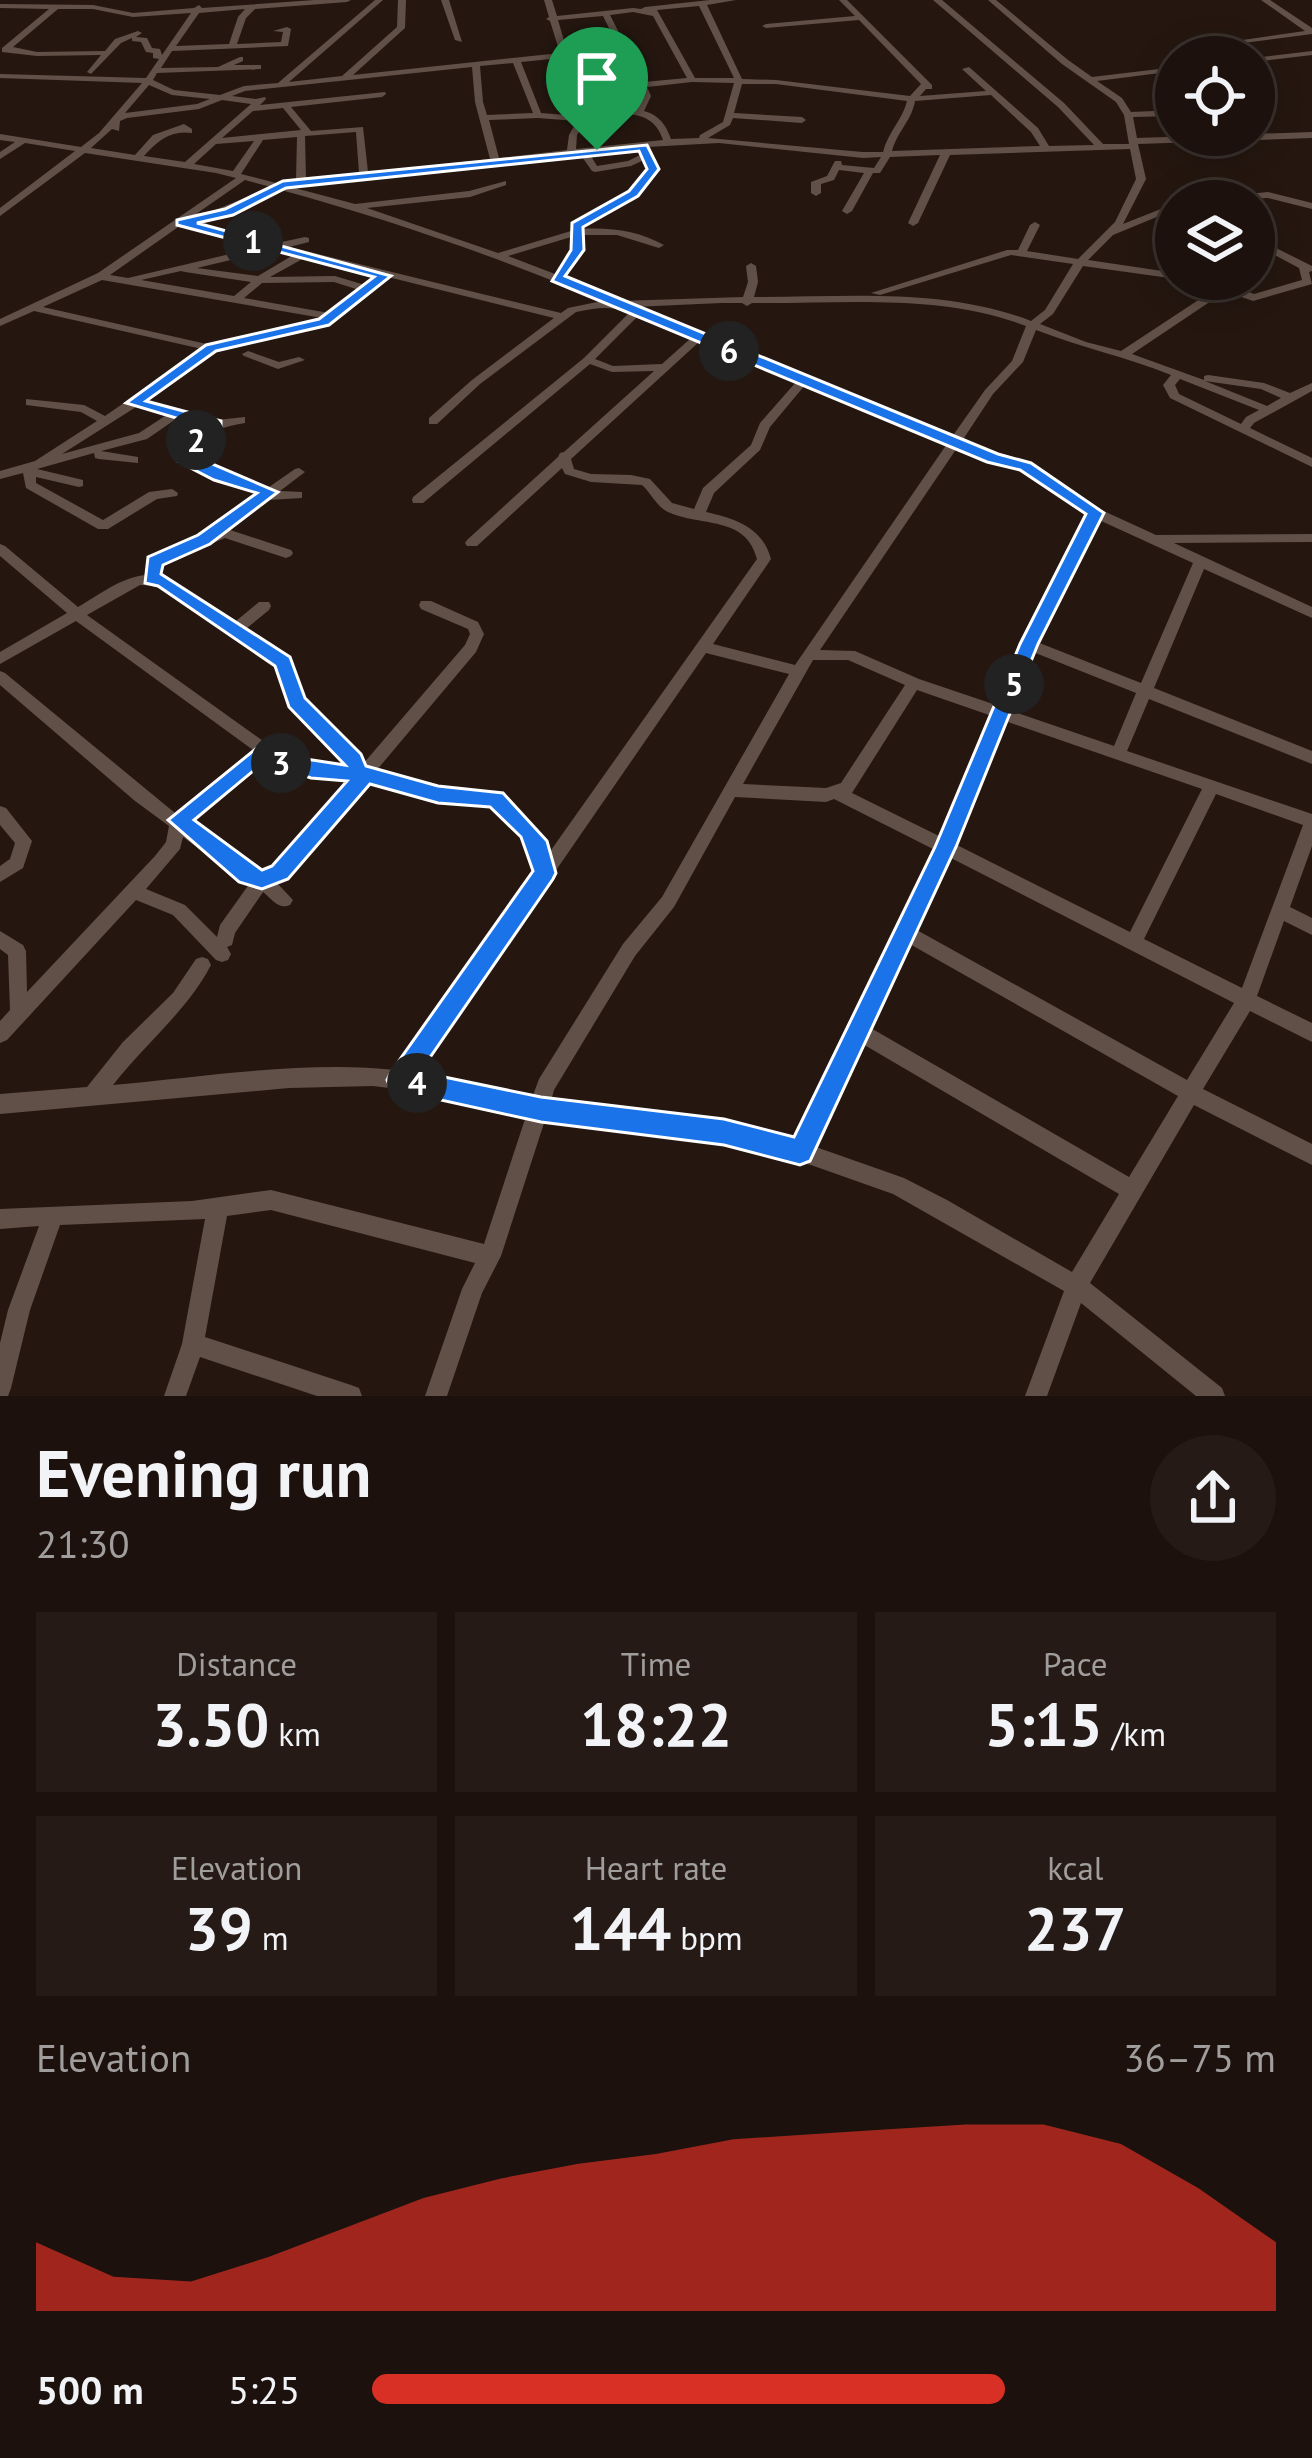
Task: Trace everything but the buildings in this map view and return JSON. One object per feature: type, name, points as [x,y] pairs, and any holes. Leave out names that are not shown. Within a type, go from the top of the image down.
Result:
[{"type":"street","points":[[105,10],[119,0]]},
{"type":"street","points":[[0,213],[116,125],[204,0]]},
{"type":"street","points":[[4,5],[122,15],[345,0]]},
{"type":"street","points":[[187,165],[379,0]]},
{"type":"street","points":[[345,78],[400,28],[402,0]]},
{"type":"street","points":[[445,0],[459,40]]},
{"type":"street","points":[[548,0],[583,119],[573,135],[577,151],[596,169],[631,164],[644,151]]},
{"type":"street","points":[[550,19],[732,0]]},
{"type":"street","points":[[843,0],[940,97]]},
{"type":"street","points":[[937,0],[1061,105],[1100,146]]},
{"type":"street","points":[[436,1396],[473,1289],[490,1256],[545,1086],[629,950],[668,902],[798,671],[956,440],[1017,362],[1035,322],[1055,304],[1082,260],[1111,232],[1134,197],[1141,178],[1128,116],[1119,100],[1064,62],[992,0]]},
{"type":"street","points":[[1265,0],[1312,32]]},
{"type":"street","points":[[702,3],[739,81],[730,115],[718,136]]},
{"type":"street","points":[[4,50],[57,6]]},
{"type":"street","points":[[232,46],[242,17],[252,7]]},
{"type":"street","points":[[654,11],[692,80]]},
{"type":"street","points":[[605,13],[647,96],[639,112]]},
{"type":"street","points":[[766,26],[860,18]]},
{"type":"street","points":[[91,72],[118,41],[136,36],[148,50],[157,51],[156,56],[285,44],[287,29],[277,31]]},
{"type":"street","points":[[1275,37],[1312,32]]},
{"type":"street","points":[[4,50],[38,55],[105,53]]},
{"type":"street","points":[[1275,58],[1312,53]]},
{"type":"street","points":[[116,125],[244,89],[562,55]]},
{"type":"street","points":[[1294,56],[1312,66]]},
{"type":"street","points":[[220,68],[240,58]]},
{"type":"street","points":[[516,60],[538,115]]},
{"type":"street","points":[[476,64],[495,159]]},
{"type":"street","points":[[156,70],[258,67]]},
{"type":"street","points":[[965,69],[1035,130],[1045,147]]},
{"type":"street","points":[[1093,79],[1155,72]]},
{"type":"street","points":[[0,76],[148,81],[157,89],[253,106],[382,94]]},
{"type":"street","points":[[574,91],[692,80],[912,99],[991,94]]},
{"type":"street","points":[[848,211],[869,172],[883,165],[892,128],[909,114],[912,99],[926,84]]},
{"type":"street","points":[[281,135],[284,127],[305,118],[310,104]]},
{"type":"street","points":[[286,106],[307,131],[301,133]]},
{"type":"street","points":[[484,118],[583,119],[606,112],[639,112],[663,124],[668,142]]},
{"type":"street","points":[[153,114],[165,120],[196,121]]},
{"type":"street","points":[[1128,116],[1155,114]]},
{"type":"street","points":[[730,115],[802,120]]},
{"type":"street","points":[[767,145],[772,118]]},
{"type":"street","points":[[138,157],[167,130],[189,131]]},
{"type":"street","points":[[213,142],[360,130],[364,175]]},
{"type":"street","points":[[301,133],[301,182]]},
{"type":"street","points":[[184,221],[229,212],[283,185],[301,182],[577,151],[644,151],[668,142],[718,136],[842,155],[1312,135]]},
{"type":"street","points":[[0,137],[88,148],[283,185],[499,256],[993,458],[1025,466],[1096,513],[1312,614]]},
{"type":"street","points":[[0,323],[101,276],[184,221],[240,175],[261,137]]},
{"type":"street","points":[[0,156],[24,140]]},
{"type":"street","points":[[574,233],[584,220],[633,194],[653,169],[644,151]]},
{"type":"street","points":[[913,223],[947,151]]},
{"type":"street","points":[[816,193],[816,182],[831,178],[842,155]]},
{"type":"street","points":[[836,167],[869,172]]},
{"type":"street","points":[[355,207],[470,194],[503,184]]},
{"type":"street","points":[[1134,197],[1155,201]]},
{"type":"street","points":[[1275,198],[1312,206]]},
{"type":"street","points":[[1111,232],[1155,214]]},
{"type":"street","points":[[184,221],[384,276],[562,317]]},
{"type":"street","points":[[1022,252],[1035,225]]},
{"type":"street","points":[[499,256],[605,228],[659,245]]},
{"type":"street","points":[[556,278],[578,250],[574,233]]},
{"type":"street","points":[[127,280],[305,240]]},
{"type":"street","points":[[856,299],[978,260],[1022,252],[1155,272]]},
{"type":"street","points":[[1275,252],[1308,270],[1308,282],[1275,293]]},
{"type":"street","points":[[236,300],[303,254]]},
{"type":"street","points":[[747,303],[753,281],[751,266]]},
{"type":"street","points":[[185,269],[263,280],[335,279],[367,289]]},
{"type":"street","points":[[85,275],[332,317]]},
{"type":"street","points":[[172,493],[154,495],[108,531],[30,485],[34,472],[103,420],[216,347],[332,317],[384,276]]},
{"type":"street","points":[[433,421],[580,307],[856,299],[936,301],[1035,322],[1052,333],[1124,354],[1268,410]]},
{"type":"street","points":[[1124,354],[1205,300]]},
{"type":"street","points":[[33,308],[248,354],[278,366],[299,360]]},
{"type":"street","points":[[418,500],[588,360],[635,313]]},
{"type":"street","points":[[248,354],[268,336]]},
{"type":"street","points":[[472,543],[698,337]]},
{"type":"street","points":[[588,360],[612,368],[667,367]]},
{"type":"street","points":[[1291,398],[1264,386],[1182,375],[1169,385],[1174,396],[1312,463]]},
{"type":"street","points":[[1221,380],[1232,394]]},
{"type":"street","points":[[699,514],[708,491],[756,447],[764,426],[803,381]]},
{"type":"street","points":[[1244,429],[1268,410],[1311,388]]},
{"type":"street","points":[[30,402],[84,409],[103,420]]},
{"type":"street","points":[[134,403],[172,416]]},
{"type":"street","points":[[34,472],[143,436],[172,416],[190,415],[216,424]]},
{"type":"street","points":[[242,420],[216,424],[185,446],[182,457],[267,494],[297,495]]},
{"type":"street","points":[[0,475],[34,472],[103,454],[134,460]]},
{"type":"street","points":[[400,1080],[764,559],[759,541],[746,530],[662,504],[652,487],[640,480],[604,482],[579,477],[569,472],[563,456]]},
{"type":"street","points":[[34,472],[79,483]]},
{"type":"street","points":[[204,539],[298,472]]},
{"type":"street","points":[[800,1152],[945,847],[1029,644],[1096,513]]},
{"type":"street","points":[[152,579],[154,562],[224,533],[286,553]]},
{"type":"street","points":[[1152,539],[1312,538]]},
{"type":"street","points":[[0,549],[79,616],[280,762],[362,774],[438,794],[496,799],[539,847],[545,873]]},
{"type":"street","points":[[1118,754],[1201,560]]},
{"type":"street","points":[[0,659],[125,586],[152,579],[284,662],[296,702],[362,774]]},
{"type":"street","points":[[133,891],[179,910],[224,947],[226,931],[262,880],[280,872],[461,663],[477,634],[454,615],[426,605]]},
{"type":"street","points":[[236,628],[264,606]]},
{"type":"street","points":[[1029,644],[1312,758]]},
{"type":"street","points":[[701,646],[798,671]]},
{"type":"street","points":[[812,655],[850,655],[914,683],[1312,822],[1246,998],[1076,1286],[1036,1396]]},
{"type":"street","points":[[0,677],[141,796],[284,900]]},
{"type":"street","points":[[838,793],[847,788],[914,683]]},
{"type":"street","points":[[174,844],[178,820],[263,751]]},
{"type":"street","points":[[1134,942],[1212,786]]},
{"type":"street","points":[[729,790],[838,793],[1312,1033]]},
{"type":"street","points":[[0,813],[24,841],[17,863],[0,875]]},
{"type":"street","points":[[0,1034],[174,844],[199,836]]},
{"type":"street","points":[[539,847],[561,849]]},
{"type":"street","points":[[1279,910],[1312,927]]},
{"type":"street","points":[[905,932],[1191,1093],[1312,1155]]},
{"type":"street","points":[[0,939],[17,951],[19,1014]]},
{"type":"street","points":[[90,1098],[130,1048],[179,999],[202,965]]},
{"type":"street","points":[[858,1031],[1132,1191]]},
{"type":"street","points":[[0,1104],[289,1079],[400,1080],[541,1110],[724,1132],[897,1185],[1076,1286],[1214,1396]]},
{"type":"street","points":[[0,1219],[271,1200],[490,1256]]},
{"type":"street","points":[[175,1396],[193,1344],[218,1207]]},
{"type":"street","points":[[0,1388],[19,1310],[53,1215]]},
{"type":"street","points":[[193,1344],[351,1396]]},
{"type":"route","points":[[643,147],[653,169],[633,194],[576,225],[578,250],[556,278],[993,458],[1025,466],[1096,513],[1029,644],[945,847],[800,1152],[724,1132],[541,1110],[400,1080],[545,873],[539,847],[496,799],[438,794],[365,774],[280,872],[262,880],[247,875],[178,820],[263,751],[280,762],[311,770],[358,774],[354,760],[296,702],[284,662],[163,581],[152,579],[154,562],[204,539],[270,492],[234,477],[219,477],[214,470],[182,457],[185,446],[216,424],[134,403],[212,348],[324,322],[384,276],[181,222],[229,212],[283,185],[597,150],[643,147]]}]
